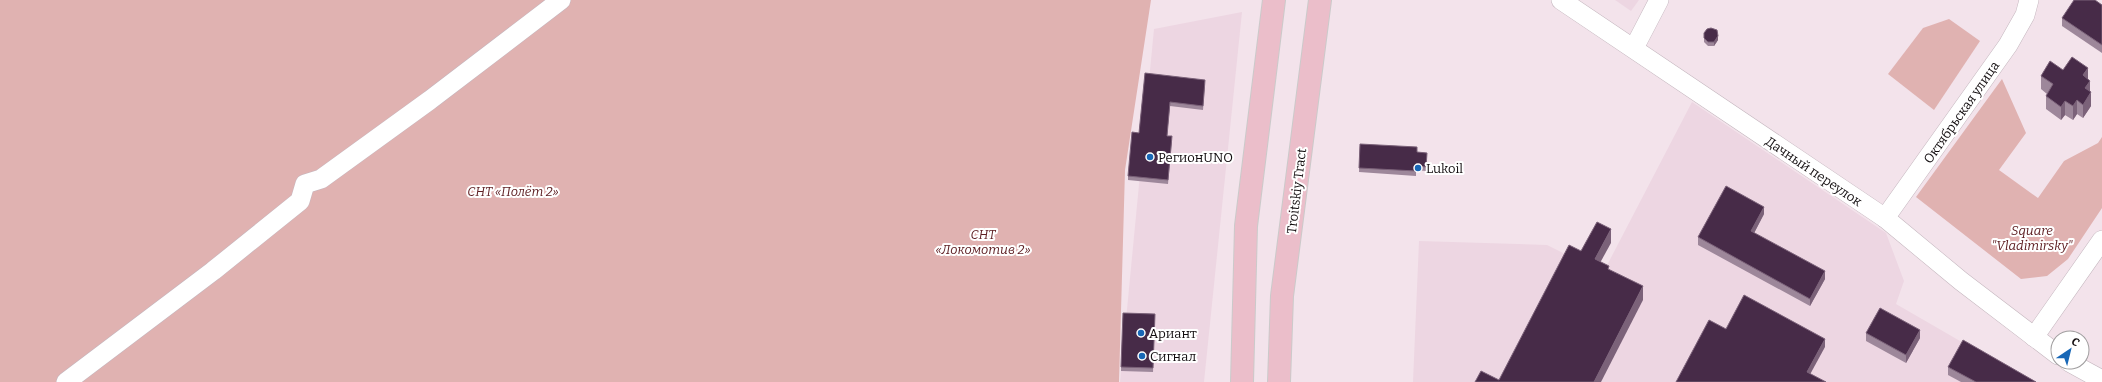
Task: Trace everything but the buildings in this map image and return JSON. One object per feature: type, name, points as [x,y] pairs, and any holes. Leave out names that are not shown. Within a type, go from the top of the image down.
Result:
[{"type":"main road","points":[[1242,382],[1246,226],[1274,0]]},
{"type":"main road","name":"Troitskiy Tract","points":[[1279,382],[1282,296],[1320,0]]},
{"type":"street","points":[[66,382],[213,271],[300,201],[305,184],[321,180],[430,100],[561,0]]},
{"type":"street","name":"Дачный переулок","points":[[1561,0],[1885,218],[2050,349]]},
{"type":"street","points":[[1634,48],[1659,0]]},
{"type":"street","name":"Октябрьская улица","points":[[1885,218],[2008,45],[2025,15],[2029,0]]},
{"type":"street","points":[[2034,337],[2102,240]]},
{"type":"street","points":[[2084,370],[2102,380]]},
{"type":"shaded area","points":[[1615,0],[1639,0],[1631,11]]},
{"type":"shaded area","points":[[1242,12],[1204,382],[1120,382],[1154,29]]},
{"type":"shaded area","points":[[1692,102],[1886,233],[1904,281],[1896,304],[2031,382],[1413,382],[1419,241],[1547,245],[1603,273]]},
{"type":"green space","name":"СНТ «Полёт 2»","points":[[0,0],[1151,0],[1125,170],[1119,382],[0,382]]},
{"type":"green space","points":[[1949,19],[1980,41],[1934,110],[1888,74],[1923,28]]},
{"type":"green space","name":"Square \"Vladimirsky\"","points":[[2002,79],[2026,133],[1999,170],[2038,198],[2064,161],[2098,143],[2102,137],[2102,208],[2068,259],[2047,276],[2021,279],[1916,197]]},
{"type":"place","name":"РегионUNO","points":[[1150,157]]},
{"type":"place","name":"Lukoil","points":[[1418,168]]},
{"type":"place","name":"Ариант","points":[[1141,333]]},
{"type":"place","name":"Сигнал","points":[[1142,356]]},
{"type":"park label","name":"СНТ «Локомотив 2»","points":[[983,242]]}]
